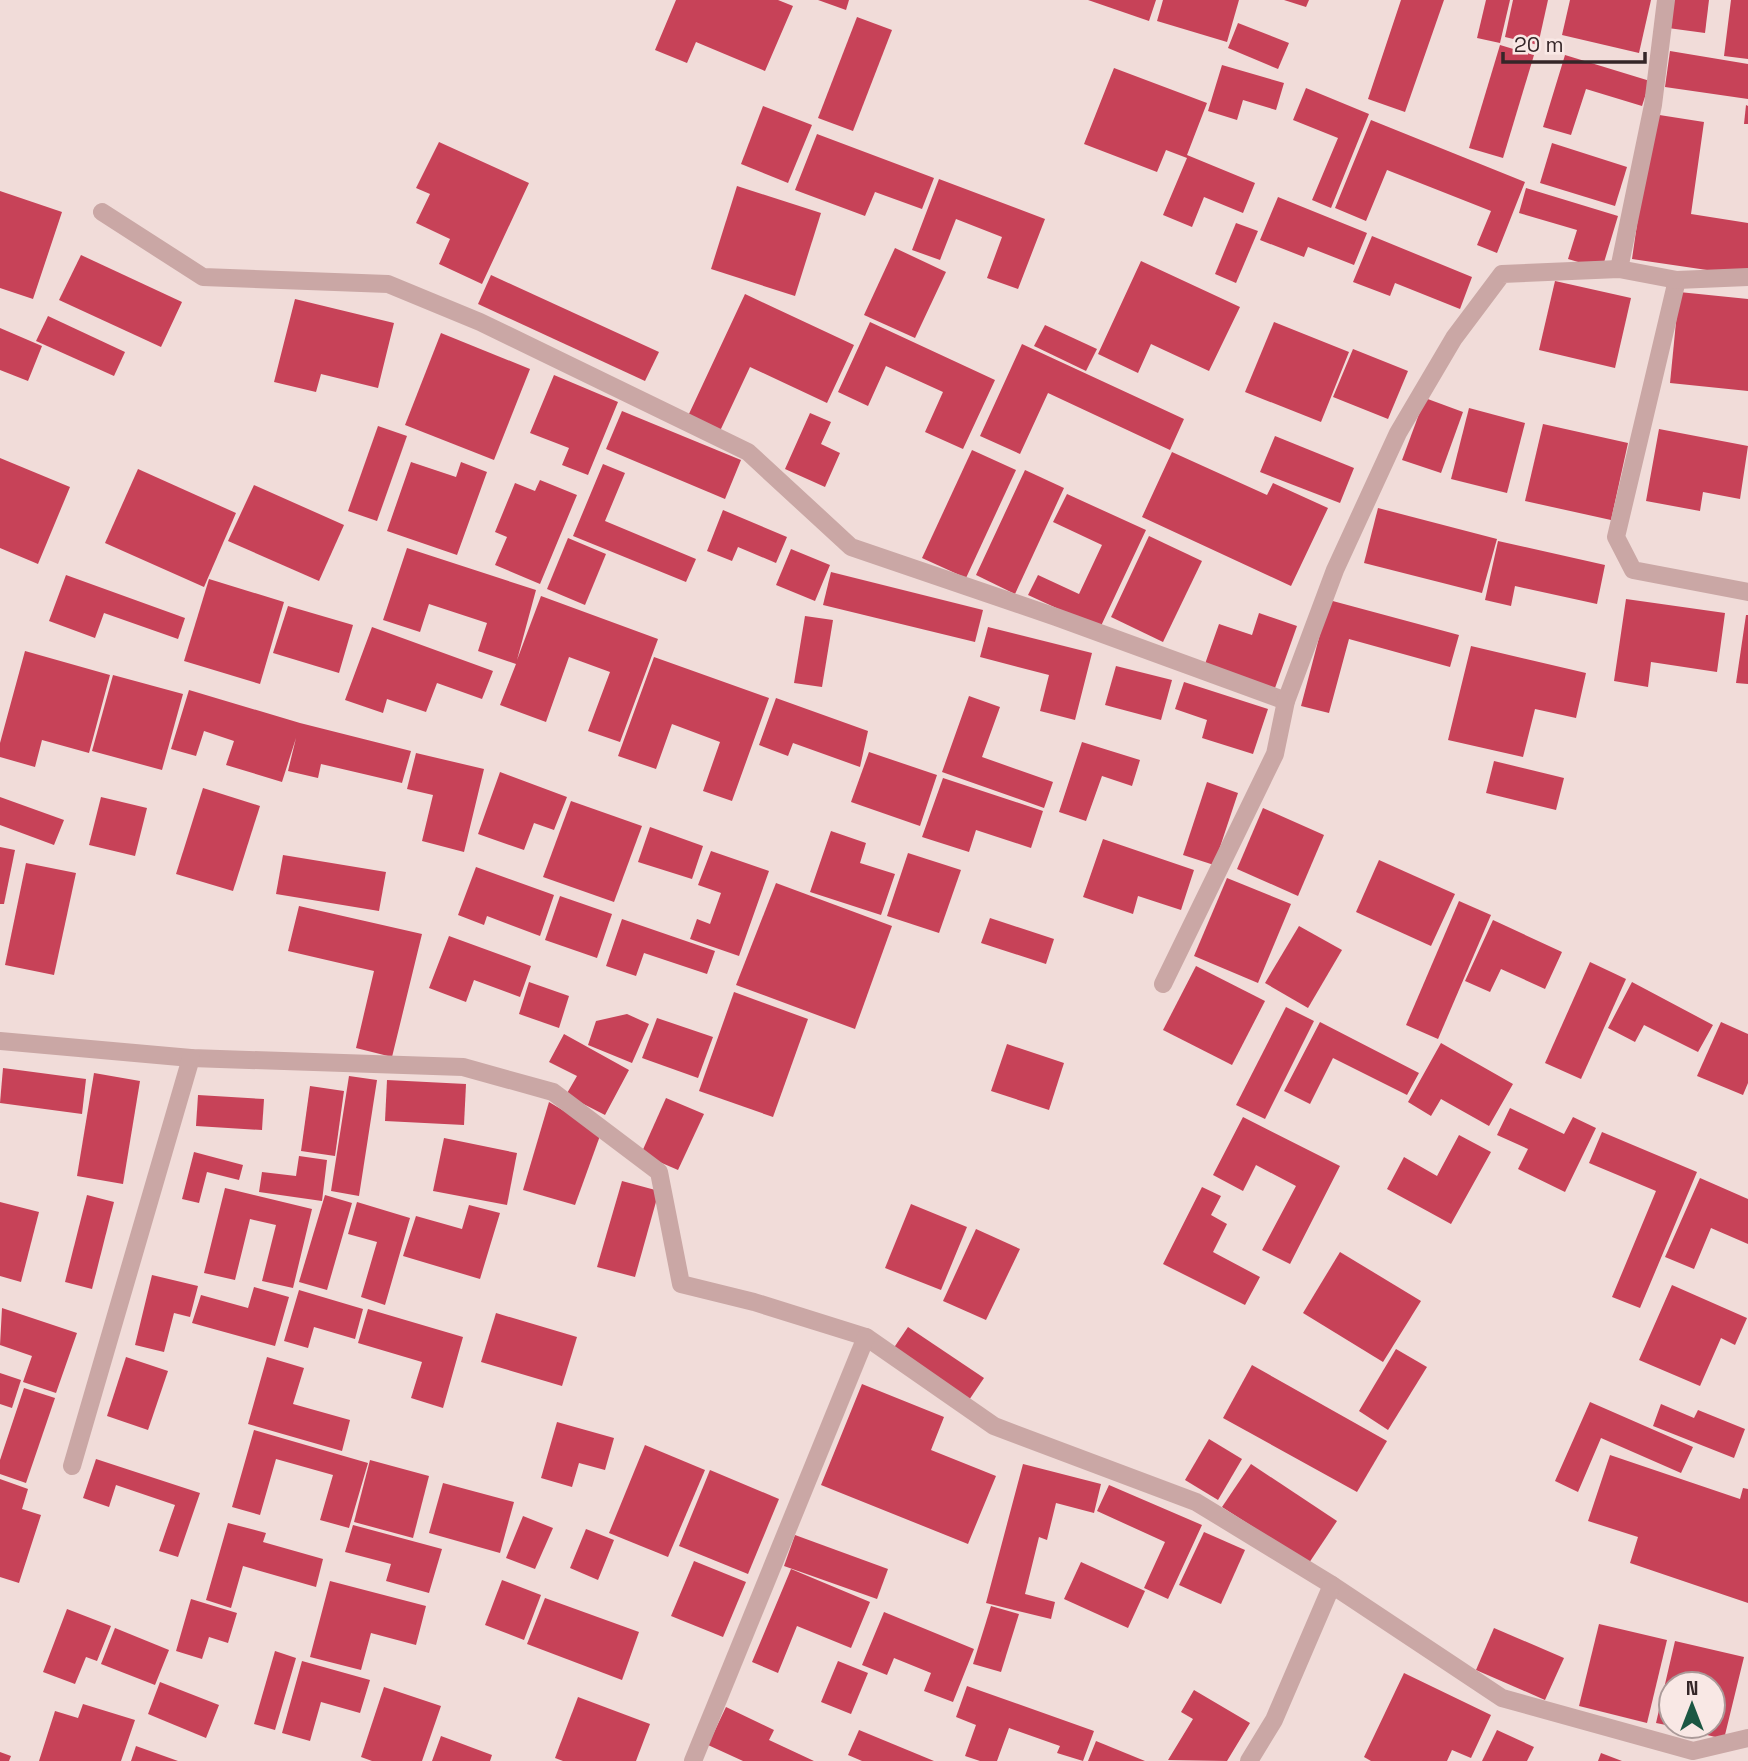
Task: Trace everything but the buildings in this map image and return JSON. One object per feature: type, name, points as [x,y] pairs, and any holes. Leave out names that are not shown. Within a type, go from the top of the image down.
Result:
[{"type":"street","points":[[1619,269],[1653,106],[1666,0]]},
{"type":"street","points":[[102,212],[203,277],[388,284],[480,323],[748,452],[851,547],[1056,617],[1286,701]]},
{"type":"street","points":[[1163,984],[1275,754],[1286,701],[1335,570],[1398,433],[1454,338],[1502,274],[1619,269],[1677,280],[1748,277]]},
{"type":"street","points":[[1677,280],[1616,537],[1633,570],[1748,592]]},
{"type":"street","points":[[0,1041],[191,1058],[463,1067],[552,1092],[659,1172],[681,1284],[754,1302],[866,1337],[994,1426],[1196,1502],[1332,1585],[1502,1698],[1691,1756],[1748,1738]]},
{"type":"street","points":[[72,1466],[191,1058]]},
{"type":"street","points":[[693,1761],[866,1337]]},
{"type":"street","points":[[1249,1761],[1274,1720],[1332,1585]]}]
